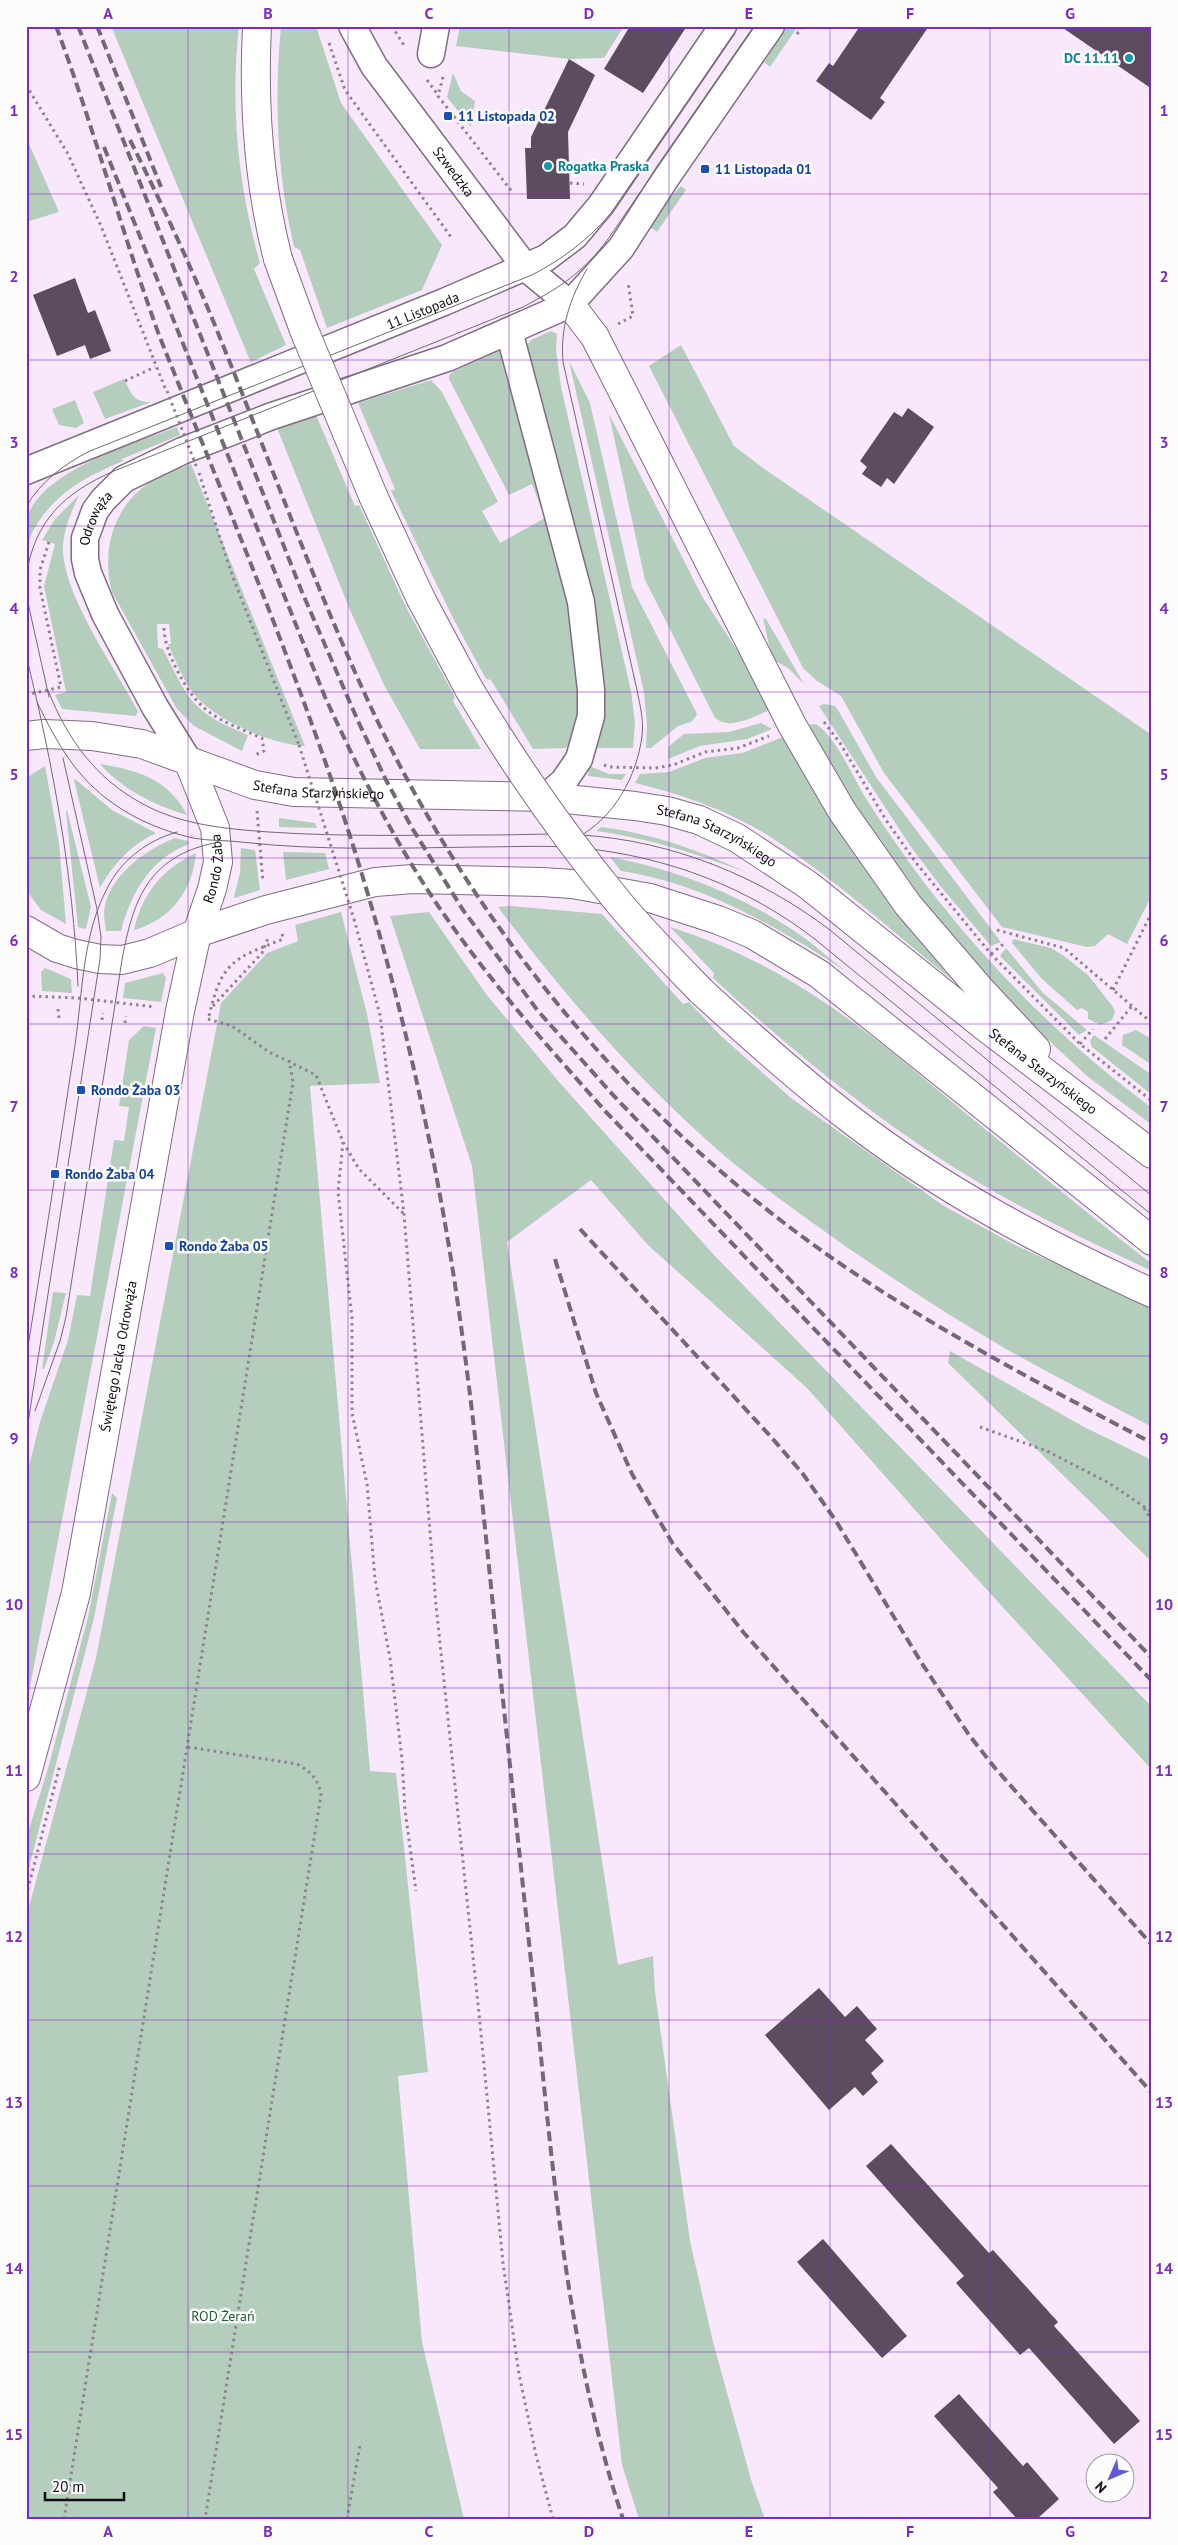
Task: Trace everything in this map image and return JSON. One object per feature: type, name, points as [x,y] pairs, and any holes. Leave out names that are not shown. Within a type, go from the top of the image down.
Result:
[{"type":"main road","points":[[257,26],[255,69],[260,167],[266,210],[278,259],[304,330],[374,498],[421,599],[469,689],[527,781],[583,859],[621,906],[700,991],[800,1079],[850,1120],[903,1156],[1002,1218],[1055,1247],[1152,1293]]},
{"type":"main road","points":[[570,304],[595,337],[792,725],[842,811],[883,870],[942,946],[1093,1111]]},
{"type":"main road","points":[[26,736],[44,734],[92,736],[142,744],[188,760]]},
{"type":"main road","name":"Stefana Starzyńskiego","points":[[188,760],[255,784],[294,792],[546,798],[667,811],[699,820],[737,838],[808,884],[1093,1111],[1152,1154]]},
{"type":"main road","name":"Rondo Żaba","points":[[188,760],[210,811],[218,842],[218,862],[212,888],[197,933]]},
{"type":"main road","points":[[26,930],[58,948],[76,954],[100,959],[122,960],[150,953],[197,933],[266,910],[375,882],[413,879],[572,884],[650,898],[752,934],[819,974],[1152,1241]]},
{"type":"main road","name":"Świętego Jacka Odrowąża","points":[[26,1777],[76,1593],[168,1080],[197,933]]},
{"type":"street","name":"Szwedzka","points":[[352,26],[374,66],[526,268],[570,304]]},
{"type":"street","points":[[428,60],[436,26]]},
{"type":"street","name":"11 Listopada","points":[[26,471],[526,268],[560,248],[587,223],[723,26]]},
{"type":"street","points":[[546,798],[564,781],[579,759],[591,716],[591,690],[581,602],[509,331],[570,304],[621,248],[668,175],[771,26]]},
{"type":"street","name":"Odrowąża","points":[[188,760],[155,707],[98,598],[85,559],[85,538],[95,511],[113,488],[124,479],[182,451],[272,416],[447,358],[509,331]]},
{"type":"path","points":[[392,26],[428,60],[438,96],[513,192]]},
{"type":"path","points":[[326,35],[344,90],[452,237]]},
{"type":"path","points":[[26,85],[68,154],[101,226],[155,367],[167,390],[197,468],[232,576],[299,746],[354,919],[380,1015],[404,1214],[436,1605],[503,2264],[519,2374],[536,2455],[553,2519]]},
{"type":"path","points":[[570,183],[589,184]]},
{"type":"path","points":[[125,381],[155,367]]},
{"type":"path","points":[[26,695],[61,687],[40,588],[40,570],[49,542]]},
{"type":"path","points":[[164,628],[165,646],[193,698],[201,707],[217,718],[262,738],[264,752],[252,757]]},
{"type":"path","points":[[823,720],[840,743],[886,820],[917,864],[991,954],[1080,1044],[1152,1101]]},
{"type":"path","points":[[597,762],[609,767],[655,768],[673,765],[705,752],[738,748],[775,734]]},
{"type":"path","points":[[257,809],[264,889]]},
{"type":"path","points":[[1113,990],[1152,912]]},
{"type":"path","points":[[997,930],[1064,948],[1152,1023]]},
{"type":"path","points":[[204,1014],[262,953],[267,943],[268,932]]},
{"type":"path","points":[[991,954],[1006,942]]},
{"type":"path","points":[[26,996],[78,998],[160,1007]]},
{"type":"path","points":[[1105,1039],[1132,1006]]},
{"type":"path","points":[[58,1009],[59,1018]]},
{"type":"path","points":[[102,1020],[103,1013]]},
{"type":"path","points":[[125,1023],[126,1016]]},
{"type":"path","points":[[208,1019],[232,1026],[269,1052],[289,1060],[316,1075],[343,1142],[359,1169],[404,1214]]},
{"type":"path","points":[[1080,1044],[1093,1029]]},
{"type":"path","points":[[64,2519],[292,1082],[289,1060]]},
{"type":"path","points":[[343,1142],[338,1192],[352,1318],[352,1412],[367,1484],[375,1579],[390,1658],[402,1759],[405,1810],[416,1891]]},
{"type":"path","points":[[980,1427],[1048,1451],[1108,1482],[1152,1512]]},
{"type":"path","points":[[1143,1506],[1152,1521]]},
{"type":"path","points":[[188,1747],[297,1764],[309,1771],[318,1781],[321,1795],[205,2519]]},
{"type":"path","points":[[348,2519],[360,2445]]},
{"type":"green space","points":[[111,26],[239,26],[235,86],[236,116],[241,175],[252,234],[260,263],[254,269],[286,345],[251,362],[249,358]]},
{"type":"green space","points":[[281,26],[316,26],[341,103],[442,245],[422,290],[327,328],[300,250],[294,247],[288,220],[278,137]]},
{"type":"green space","points":[[460,26],[624,26],[604,58],[569,59],[456,46]]},
{"type":"green space","points":[[787,26],[798,26],[770,67],[764,62]]},
{"type":"green space","points":[[453,73],[461,91],[475,101],[471,127],[447,97]]},
{"type":"green space","points":[[26,137],[59,212],[26,222]]},
{"type":"green space","points":[[681,186],[686,190],[657,232],[650,227],[667,201]]},
{"type":"green space","points":[[551,331],[557,334],[556,350],[561,387],[631,691],[635,723],[633,748],[597,748],[602,709],[526,346],[531,340]]},
{"type":"green space","points":[[681,345],[734,446],[763,468],[1152,735],[1152,895],[1127,944],[1108,934],[1095,946],[1087,947],[1002,927],[884,773],[841,696],[817,681],[803,668],[649,366]]},
{"type":"green space","points":[[502,350],[557,551],[570,613],[579,715],[570,745],[565,748],[533,749],[491,680],[486,679],[455,622],[391,491],[395,489],[358,403],[431,380],[442,392],[498,502],[482,511],[500,543],[545,518],[532,484],[509,495],[449,379],[449,375]]},
{"type":"green space","points":[[569,361],[590,403],[632,587],[697,715],[691,722],[678,726],[651,748],[646,748],[647,725],[644,692]]},
{"type":"green space","points":[[124,379],[131,393],[137,399],[151,402],[105,419],[93,392]]},
{"type":"green space","points":[[75,400],[84,423],[76,428],[59,425],[52,409]]},
{"type":"green space","points":[[609,414],[703,598],[752,673],[770,710],[735,723],[721,722],[715,718],[645,580]]},
{"type":"green space","points":[[316,415],[355,506],[359,505],[406,607],[455,697],[453,701],[481,749],[420,749],[384,685],[350,610],[277,428]]},
{"type":"green space","points":[[177,427],[180,435],[122,459],[123,461],[77,484],[64,494],[42,517],[26,548],[26,522],[34,504],[48,488],[67,474],[113,451]]},
{"type":"green space","points":[[191,464],[305,746],[277,741],[246,730],[230,722],[204,704],[187,684],[168,644],[171,644],[169,624],[157,624],[158,648],[163,649],[179,681],[194,703],[215,719],[248,735],[242,751],[194,726],[177,709],[112,592],[109,577],[109,546],[113,531],[126,504],[154,480]]},
{"type":"green space","points":[[79,495],[70,515],[64,536],[63,550],[66,568],[81,610],[138,711],[136,716],[62,709],[55,695],[66,692],[44,586],[55,544],[42,540],[55,519]]},
{"type":"green space","points":[[763,618],[766,619],[804,684],[788,668],[772,659]]},
{"type":"green space","points":[[824,704],[835,706],[838,710],[876,777],[1001,942],[991,946],[942,888],[911,847],[819,706]]},
{"type":"green space","points":[[761,723],[772,729],[747,739],[700,746],[668,759],[668,747],[684,734],[729,732]]},
{"type":"green space","points":[[816,724],[824,730],[838,748],[872,809],[914,869],[967,935],[995,967],[1054,1027],[1118,1082],[1152,1108],[1152,1125],[1087,1076],[1000,995],[883,853],[807,725]]},
{"type":"green space","points":[[783,737],[847,843],[878,888],[951,979],[820,872],[759,830],[708,806],[672,793],[635,783],[640,774],[669,772],[705,758],[742,753]]},
{"type":"green space","points":[[100,764],[127,769],[151,778],[171,793],[187,815],[140,796],[119,782]]},
{"type":"green space","points":[[45,766],[59,843],[66,924],[41,910],[26,890],[26,778]]},
{"type":"green space","points":[[589,766],[609,774],[626,774],[622,780],[588,776]]},
{"type":"green space","points":[[74,780],[112,810],[156,833],[131,849],[117,863],[100,888]]},
{"type":"green space","points":[[67,810],[91,907],[86,929],[78,927]]},
{"type":"green space","points":[[279,818],[315,823],[317,828],[279,827]]},
{"type":"green space","points":[[601,827],[640,834],[676,844],[748,873],[673,848],[636,838],[596,831]]},
{"type":"green space","points":[[175,838],[188,841],[189,844],[175,850],[163,859],[144,879],[130,903],[121,931],[106,931],[104,912],[107,899],[112,887],[120,876],[152,849]]},
{"type":"green space","points":[[241,848],[255,850],[260,890],[235,898],[240,873]]},
{"type":"green space","points":[[283,852],[325,853],[329,869],[286,880]]},
{"type":"green space","points":[[196,853],[190,879],[178,902],[159,919],[134,930],[142,905],[155,884],[173,867]]},
{"type":"green space","points":[[610,857],[683,876],[730,895],[796,932],[847,972],[794,939],[739,910],[682,886],[652,877],[621,871]]},
{"type":"green space","points":[[511,906],[602,914],[683,1004],[689,1002],[721,1036],[791,1098],[944,1206],[1017,1246],[1152,1308],[1152,1427],[1024,1359],[945,1312],[845,1246],[740,1169],[664,1100],[577,1007],[498,907]]},
{"type":"green space","name":"ROD Żerań","points":[[341,912],[367,1014],[380,1083],[310,1086],[370,1771],[396,1773],[428,2072],[398,2076],[422,2342],[464,2519],[26,2519],[26,1918],[96,1658],[221,1003],[267,953],[298,941],[295,925]]},
{"type":"green space","points":[[429,912],[486,994],[559,1082],[714,1255],[1152,1707],[1152,1770],[946,1545],[807,1388],[648,1245],[591,1180],[507,1242],[618,1965],[653,1956],[655,1992],[690,2241],[713,2342],[752,2483],[765,2519],[639,2519],[622,2465],[472,1166],[390,916]]},
{"type":"green space","points":[[670,927],[713,942],[753,960],[826,1003],[894,1054],[1152,1264],[1152,1271],[1019,1205],[976,1181],[906,1136],[840,1087],[775,1034],[713,978],[714,973]]},
{"type":"green space","points":[[1013,939],[1051,948],[1088,975],[1113,1007],[1115,1012],[1112,1020],[1101,1025],[1088,1019],[1088,1012],[1082,1008],[1077,1010],[1042,979],[1012,943]]},
{"type":"green space","points":[[1006,948],[1043,993],[1087,1030],[1079,1035],[1000,956]]},
{"type":"green space","points":[[45,968],[71,979],[72,993],[42,991],[41,972]]},
{"type":"green space","points":[[163,973],[166,978],[161,1002],[123,998],[125,983]]},
{"type":"green space","points":[[144,1026],[156,1028],[26,1708],[26,1478],[40,1422],[68,1340],[77,1295],[90,1296],[114,1140],[124,1141],[129,1107],[119,1106],[129,1040]]},
{"type":"green space","points":[[1136,1030],[1152,1039],[1152,1065],[1122,1045],[1123,1035]]},
{"type":"green space","points":[[1094,1035],[1152,1075],[1152,1095],[1092,1047],[1090,1041]]},
{"type":"green space","points":[[53,1292],[66,1293],[54,1342],[44,1369],[42,1369]]},
{"type":"green space","points":[[950,1351],[1084,1427],[1152,1460],[1152,1562],[948,1363]]},
{"type":"green space","points":[[112,1493],[117,1498],[94,1618],[26,1879],[26,1839],[49,1765],[88,1617]]},
{"type":"building","points":[[630,26],[687,26],[643,93],[604,69]]},
{"type":"building","points":[[860,26],[929,26],[880,98],[885,102],[871,120],[816,81],[829,63],[833,66]]},
{"type":"building","name":"DC 11.11","points":[[1060,26],[1152,26],[1152,89]]},
{"type":"building","points":[[569,59],[595,75],[568,132],[570,199],[527,199],[525,148],[531,148],[531,137]]},
{"type":"building","points":[[75,278],[88,313],[95,310],[111,351],[90,359],[85,345],[57,356],[33,295]]},
{"type":"building","points":[[908,408],[934,427],[894,484],[887,478],[881,487],[862,474],[867,467],[860,461],[894,412],[902,417]]},
{"type":"building","points":[[819,1988],[845,2017],[857,2006],[877,2029],[865,2040],[884,2061],[871,2073],[878,2082],[863,2096],[855,2087],[829,2110],[765,2035]]},
{"type":"building","points":[[891,2144],[989,2253],[993,2250],[1058,2322],[1054,2326],[1140,2421],[1114,2444],[1029,2348],[1020,2355],[956,2283],[964,2276],[866,2166]]},
{"type":"building","points":[[823,2239],[907,2336],[882,2358],[797,2262]]},
{"type":"building","points":[[959,2394],[1023,2466],[1027,2462],[1059,2499],[1037,2519],[1017,2519],[993,2492],[998,2488],[934,2416]]},
{"type":"tram line","points":[[26,507],[38,490],[54,474],[90,451],[532,275],[555,262],[584,240],[611,213],[739,26]]},
{"type":"tram line","points":[[26,576],[30,556],[45,524],[67,499],[96,480],[114,471],[523,307],[570,279],[599,251],[608,239],[755,26]]},
{"type":"tram line","points":[[578,837],[602,819],[622,794],[635,766],[642,736],[637,690],[563,362],[562,349],[565,325],[571,302],[587,269]]},
{"type":"tram line","points":[[26,594],[49,697]]},
{"type":"tram line","points":[[26,655],[45,737],[60,819],[72,902],[78,986]]},
{"type":"tram line","points":[[48,690],[64,725],[97,770],[126,794],[143,804],[173,817],[204,825],[237,829],[324,835],[582,835],[616,839],[681,853],[713,864],[744,878],[774,893],[830,930],[1152,1196]]},
{"type":"tram line","points":[[37,702],[52,732],[69,759],[101,794],[123,810],[142,820],[162,829],[193,838],[329,848],[543,846],[582,848],[614,852],[676,867],[735,890],[790,921],[816,940],[1152,1215]]},
{"type":"tram line","points":[[26,1436],[100,959],[101,937],[97,909],[63,758]]},
{"type":"tram line","points":[[26,1359],[75,1045],[85,962],[94,921],[110,883],[122,866],[147,845],[177,832]]},
{"type":"tram line","points":[[35,1411],[60,1341],[66,1317],[122,960],[132,918],[147,884],[159,870],[173,859],[214,843]]},
{"type":"railway","points":[[56,26],[159,335],[281,641],[342,811],[383,946],[417,1083],[445,1221],[467,1372],[549,2137],[566,2266],[576,2330],[589,2393],[604,2456],[623,2519]]},
{"type":"railway","points":[[78,26],[302,592],[358,721],[386,780],[412,828],[463,910],[538,1011],[614,1096],[1152,1658]]},
{"type":"railway","points":[[97,26],[161,187]]},
{"type":"railway","points":[[130,140],[175,233],[206,304],[333,622],[376,718],[416,795],[460,869],[508,940],[561,1008],[618,1072],[678,1133],[743,1190],[811,1243],[851,1271],[935,1324],[1021,1373],[1152,1443]]},
{"type":"railway","points":[[104,147],[325,697],[379,807],[443,913],[501,990],[542,1040],[606,1112],[1152,1681]]},
{"type":"railway","points":[[580,1229],[803,1474],[836,1521],[921,1662],[969,1735],[995,1768],[1152,1945]]},
{"type":"railway","points":[[555,1259],[596,1393],[632,1474],[673,1544],[744,1633],[1152,2093]]},
{"type":"place","name":"DC 11.11","points":[[1129,58]]},
{"type":"place","name":"11 Listopada 02","points":[[448,116]]},
{"type":"place","name":"Rogatka Praska","points":[[548,166]]},
{"type":"place","name":"11 Listopada 01","points":[[705,169]]},
{"type":"place","name":"Rondo Żaba 03","points":[[81,1090]]},
{"type":"place","name":"Rondo Żaba 04","points":[[55,1174]]},
{"type":"place","name":"Rondo Żaba 05","points":[[169,1246]]}]
